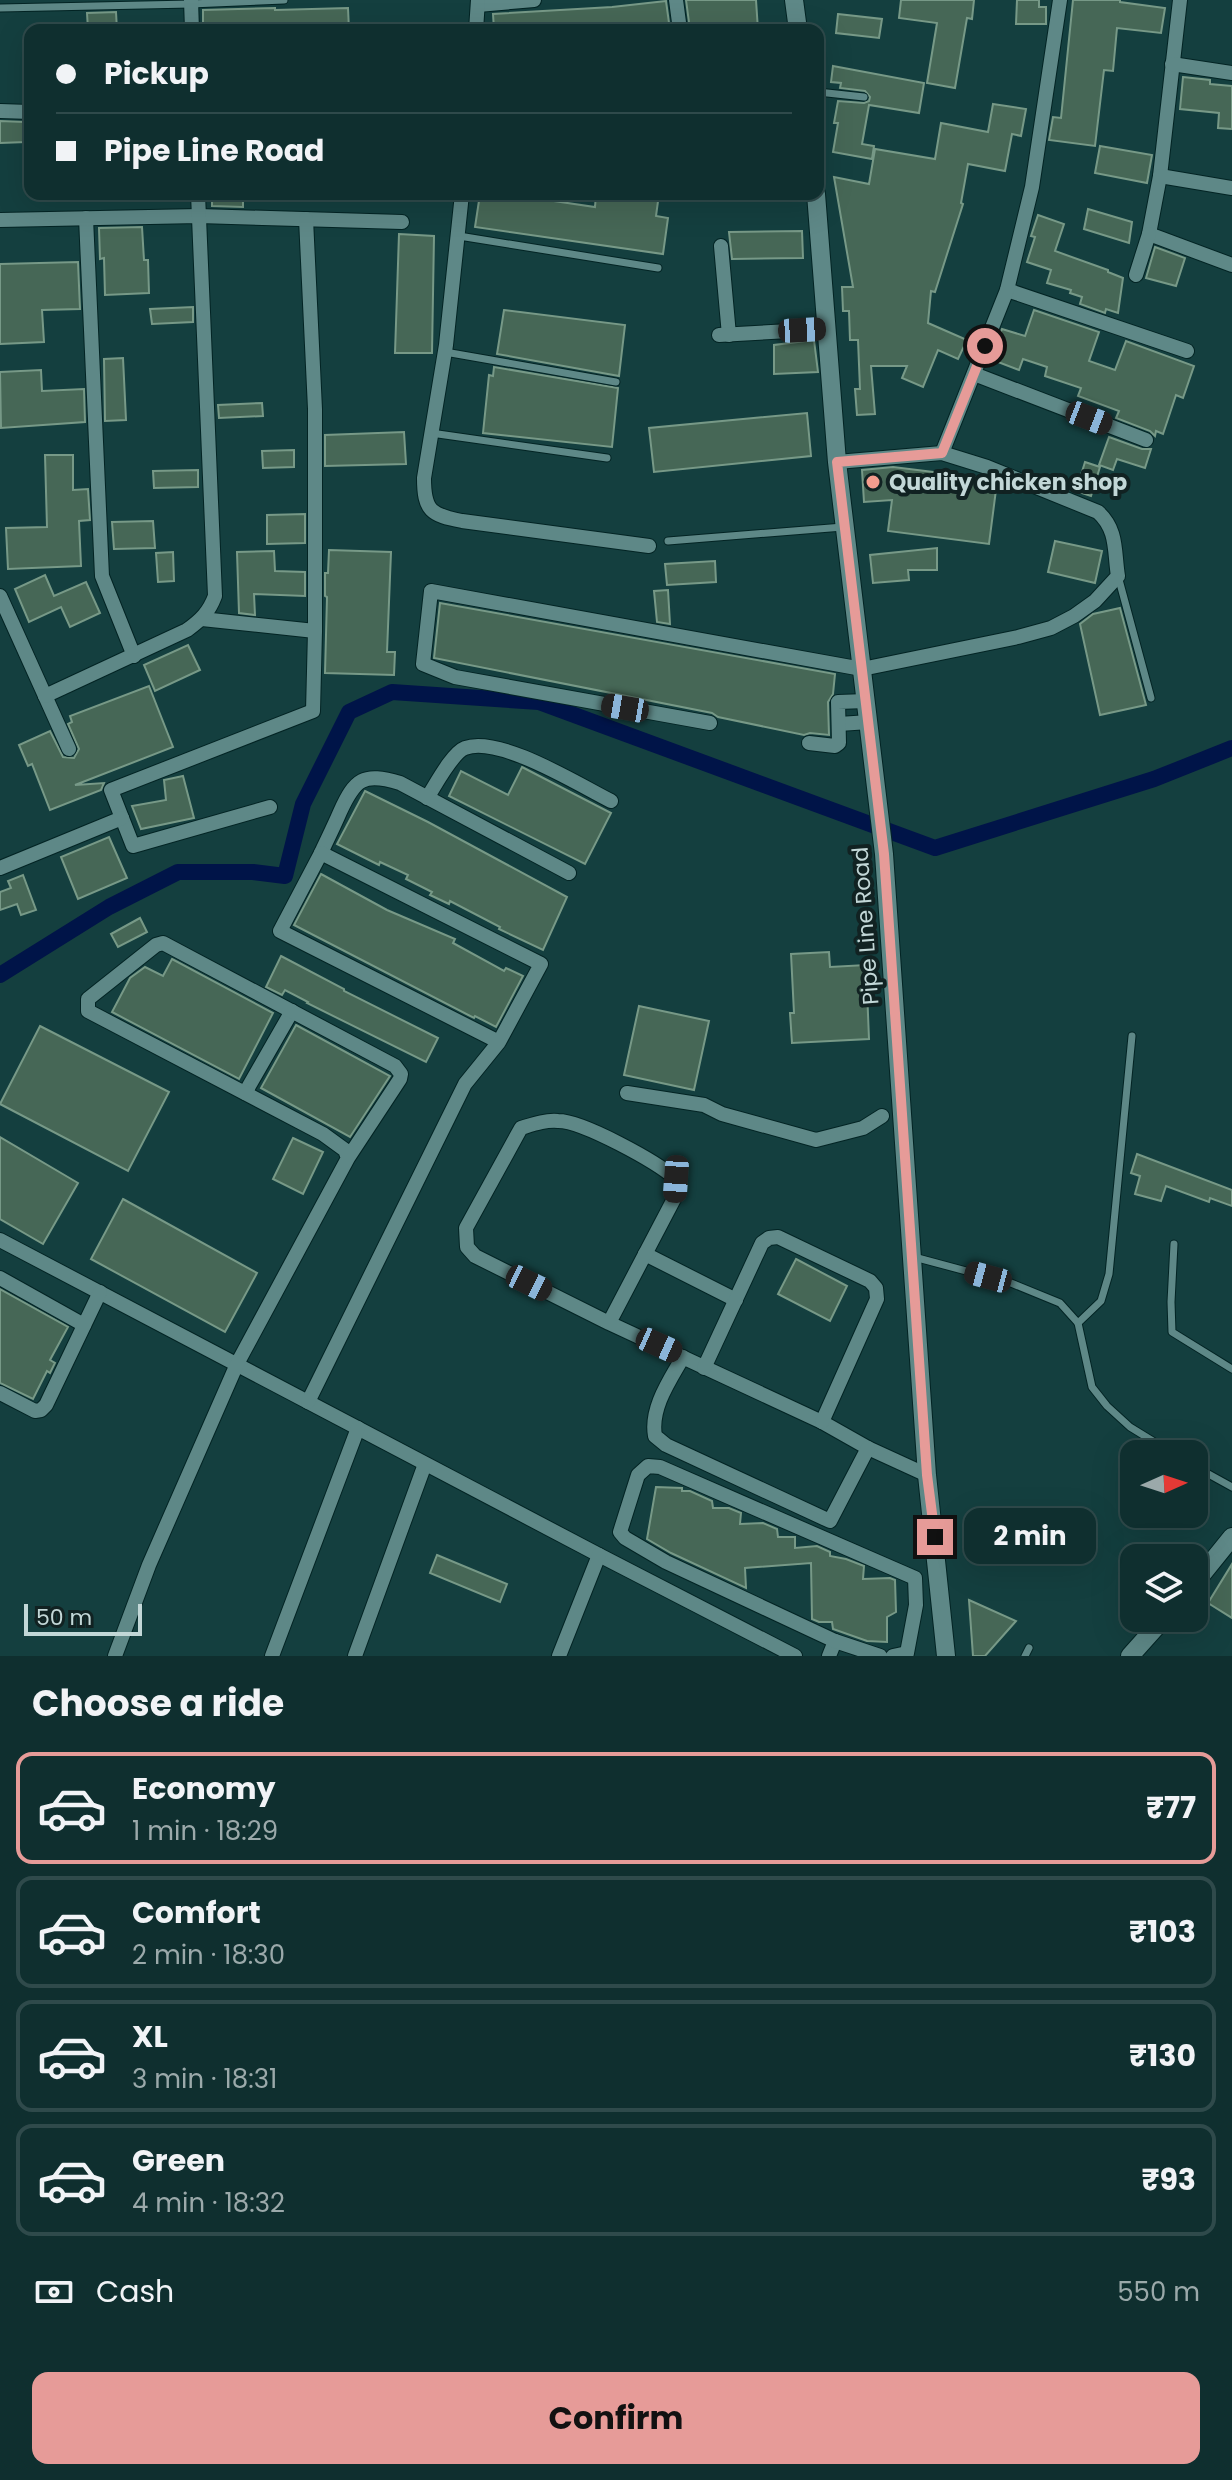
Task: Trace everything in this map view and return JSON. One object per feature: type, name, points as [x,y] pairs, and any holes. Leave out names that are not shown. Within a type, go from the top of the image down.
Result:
[{"type":"street","points":[[476,24],[478,2],[534,0]]},
{"type":"street","points":[[676,0],[679,24]]},
{"type":"street","points":[[794,0],[797,24]]},
{"type":"street","points":[[942,453],[1007,290],[1032,187],[1060,0]]},
{"type":"street","points":[[1136,275],[1149,234],[1160,176],[1180,0]]},
{"type":"street","points":[[191,2],[192,24]]},
{"type":"street","points":[[1172,64],[1232,73]]},
{"type":"street","points":[[0,111],[24,112]]},
{"type":"street","points":[[1160,176],[1232,188]]},
{"type":"street","points":[[45,696],[187,630],[202,619],[211,608],[215,596],[198,200]]},
{"type":"street","points":[[461,200],[445,352],[424,478],[424,497],[430,510],[441,517],[649,546]]},
{"type":"street","name":"Pipe Line Road","points":[[816,200],[837,462],[884,854],[927,1475],[946,1656]]},
{"type":"street","points":[[0,220],[199,216],[402,222]]},
{"type":"street","points":[[86,218],[102,576],[134,656]]},
{"type":"street","points":[[270,807],[133,846],[111,790],[313,711],[315,409],[306,219]]},
{"type":"street","points":[[1149,234],[1232,265]]},
{"type":"street","points":[[721,246],[724,335],[826,329]]},
{"type":"street","points":[[1007,290],[1187,351]]},
{"type":"street","points":[[974,374],[1146,440]]},
{"type":"street","points":[[710,723],[455,677],[427,667],[423,664],[431,591],[862,669],[1051,628],[1095,601],[1118,576],[1113,532],[1108,521],[1098,512],[987,467],[942,453],[837,462]]},
{"type":"street","points":[[0,596],[69,749]]},
{"type":"street","points":[[202,619],[315,631]]},
{"type":"street","points":[[809,743],[835,746],[839,743],[838,702],[866,701]]},
{"type":"street","points":[[839,724],[869,722]]},
{"type":"street","points":[[427,798],[456,753],[474,746],[515,753],[611,801]]},
{"type":"street","points":[[499,1042],[280,931],[351,789],[361,781],[373,778],[388,780],[427,798],[569,873]]},
{"type":"street","points":[[0,868],[122,818]]},
{"type":"street","points":[[308,1402],[465,1084],[499,1042],[541,964],[321,853]]},
{"type":"street","points":[[115,1656],[149,1565],[237,1364],[348,1158],[401,1074],[395,1066],[163,943],[156,945],[88,999],[88,1011],[323,1134],[345,1150],[348,1158]]},
{"type":"street","points":[[245,1093],[292,1011]]},
{"type":"street","points":[[627,1093],[704,1105],[722,1114],[816,1140],[863,1128],[882,1116]]},
{"type":"street","points":[[609,1323],[675,1197],[676,1179],[663,1167],[561,1120],[521,1128],[466,1228],[467,1247],[475,1256],[609,1323],[822,1422],[868,1448],[927,1475]]},
{"type":"street","points":[[704,1368],[762,1243],[778,1237],[870,1281],[876,1288],[877,1299],[822,1422]]},
{"type":"street","points":[[0,1240],[795,1656]]},
{"type":"street","points":[[645,1254],[736,1300]]},
{"type":"street","points":[[0,1278],[84,1325]]},
{"type":"street","points":[[0,1393],[35,1411],[46,1405],[100,1292]]},
{"type":"street","points":[[683,1357],[662,1396],[653,1424],[655,1436],[666,1445],[830,1521],[868,1448]]},
{"type":"street","points":[[272,1656],[358,1428]]},
{"type":"street","points":[[355,1656],[425,1464]]},
{"type":"street","points":[[880,1656],[835,1641],[666,1562],[625,1538],[620,1532],[638,1475],[648,1466],[660,1467],[915,1578],[916,1605],[907,1653],[893,1656]]},
{"type":"street","points":[[1208,1567],[1232,1537]]},
{"type":"street","points":[[559,1656],[599,1555]]},
{"type":"street","points":[[654,1584],[666,1562]]},
{"type":"street","points":[[1130,1656],[1151,1632]]},
{"type":"street","points":[[829,1656],[835,1641]]},
{"type":"lane","points":[[0,8],[284,0]]},
{"type":"lane","points":[[824,93],[864,97]]},
{"type":"lane","points":[[457,235],[658,268]]},
{"type":"lane","points":[[445,352],[616,382]]},
{"type":"lane","points":[[431,433],[607,458]]},
{"type":"lane","points":[[668,541],[845,526]]},
{"type":"lane","points":[[1118,576],[1151,698]]},
{"type":"lane","points":[[1078,1323],[1101,1301],[1109,1274],[1132,1036]]},
{"type":"lane","points":[[882,1116],[901,1104]]},
{"type":"lane","points":[[1174,1244],[1172,1332],[1232,1369]]},
{"type":"lane","points":[[912,1257],[1011,1283],[1060,1303],[1078,1323],[1092,1387],[1130,1427],[1151,1440]]},
{"type":"lane","points":[[1208,1474],[1232,1487]]},
{"type":"building","points":[[686,0],[756,0],[758,24],[689,24]]},
{"type":"building","points":[[901,0],[974,0],[972,19],[967,18],[955,88],[927,83],[937,23],[899,18]]},
{"type":"building","points":[[1017,0],[1039,0],[1039,7],[1046,7],[1046,24],[1016,24]]},
{"type":"building","points":[[1073,0],[1120,0],[1165,8],[1161,33],[1117,28],[1113,71],[1104,70],[1095,146],[1049,140],[1053,117],[1061,118]]},
{"type":"building","points":[[666,1],[669,24],[494,24],[493,14]]},
{"type":"building","points":[[348,8],[349,24],[203,24],[203,10]]},
{"type":"building","points":[[116,12],[117,24],[88,24],[87,13]]},
{"type":"building","points":[[838,14],[882,19],[879,38],[836,33]]},
{"type":"building","points":[[833,66],[924,83],[919,113],[869,105],[862,144],[874,146],[872,159],[833,152],[838,101],[864,103],[870,97],[865,91],[840,88],[841,83],[831,82]]},
{"type":"building","points":[[1183,77],[1232,86],[1232,129],[1218,128],[1219,113],[1180,109]]},
{"type":"building","points":[[993,104],[1026,109],[1021,136],[1012,134],[1005,171],[968,164],[963,204],[935,292],[931,291],[928,323],[967,340],[958,359],[938,350],[923,387],[902,378],[907,366],[871,366],[875,414],[857,415],[855,389],[860,389],[858,340],[850,340],[849,311],[843,311],[842,287],[853,287],[834,177],[869,184],[875,149],[935,159],[941,123],[988,132]]},
{"type":"building","points":[[0,121],[24,122],[24,142],[0,143]]},
{"type":"building","points":[[1100,146],[1152,155],[1147,183],[1095,173]]},
{"type":"building","points":[[212,200],[243,200],[243,207],[212,206]]},
{"type":"building","points":[[479,200],[547,200],[595,207],[596,200],[658,200],[656,216],[668,218],[663,254],[475,227]]},
{"type":"building","points":[[1088,209],[1132,222],[1129,243],[1084,229]]},
{"type":"building","points":[[1038,215],[1064,224],[1055,251],[1123,278],[1118,313],[1106,309],[1105,313],[1080,304],[1082,297],[1070,293],[1071,290],[1047,283],[1051,270],[1027,262]]},
{"type":"building","points":[[142,227],[144,260],[148,260],[149,293],[105,295],[99,228]]},
{"type":"building","points":[[802,231],[803,258],[732,259],[729,232]]},
{"type":"building","points":[[399,234],[434,236],[432,353],[395,353]]},
{"type":"building","points":[[1155,247],[1185,258],[1176,286],[1146,278]]},
{"type":"building","points":[[78,262],[80,309],[42,310],[44,342],[0,344],[0,264]]},
{"type":"building","points":[[193,307],[193,322],[152,324],[150,309]]},
{"type":"building","points":[[504,310],[625,325],[619,376],[497,354]]},
{"type":"building","points":[[1034,310],[1099,332],[1089,361],[1115,370],[1126,341],[1194,366],[1183,398],[1176,395],[1163,434],[1156,431],[1155,436],[1150,431],[1116,418],[1119,411],[1078,396],[1081,388],[1045,376],[1047,367],[1023,359],[1019,370],[990,359],[1002,329],[1025,336]]},
{"type":"building","points":[[814,340],[818,372],[774,374],[774,345]]},
{"type":"building","points":[[123,358],[126,420],[105,421],[104,359]]},
{"type":"building","points":[[494,367],[618,388],[612,447],[483,433],[489,375],[493,376]]},
{"type":"building","points":[[41,370],[42,391],[84,389],[85,422],[1,428],[0,372]]},
{"type":"building","points":[[262,403],[263,416],[219,418],[218,405]]},
{"type":"building","points":[[807,413],[811,456],[654,472],[649,428]]},
{"type":"building","points":[[404,432],[406,464],[325,466],[325,435]]},
{"type":"building","points":[[1109,437],[1142,449],[1151,449],[1145,468],[1117,459],[1113,470],[1099,465]]},
{"type":"building","points":[[294,450],[294,467],[263,468],[262,451]]},
{"type":"building","points":[[45,455],[73,455],[73,490],[88,489],[90,520],[79,521],[81,566],[8,569],[6,528],[47,527]]},
{"type":"building","points":[[1085,462],[1100,467],[1091,496],[1076,491]]},
{"type":"building","points":[[893,467],[997,482],[989,544],[888,531],[892,500],[864,502],[862,470]]},
{"type":"building","points":[[198,470],[198,487],[154,488],[153,471]]},
{"type":"building","points":[[305,514],[305,543],[267,544],[267,515]]},
{"type":"building","points":[[153,521],[155,548],[114,549],[112,522]]},
{"type":"building","points":[[1055,541],[1102,551],[1095,583],[1048,572]]},
{"type":"building","points":[[937,548],[937,570],[908,570],[909,580],[873,583],[870,555]]},
{"type":"building","points":[[329,550],[391,552],[387,652],[395,652],[394,675],[325,673],[325,573],[328,573]]},
{"type":"building","points":[[274,551],[275,571],[305,572],[305,596],[254,594],[255,615],[239,613],[237,552]]},
{"type":"building","points":[[173,552],[174,581],[158,582],[156,553]]},
{"type":"building","points":[[715,561],[716,582],[667,585],[665,564]]},
{"type":"building","points":[[45,575],[54,596],[86,582],[100,613],[70,627],[61,607],[29,622],[15,589]]},
{"type":"building","points":[[668,590],[670,624],[657,622],[654,591]]},
{"type":"building","points":[[440,603],[835,674],[833,694],[828,702],[829,735],[804,735],[718,717],[712,713],[434,658]]},
{"type":"building","points":[[1120,608],[1146,705],[1100,715],[1080,624],[1093,614]]},
{"type":"building","points":[[188,645],[200,670],[155,691],[144,665]]},
{"type":"building","points":[[149,686],[173,747],[75,785],[104,783],[101,790],[50,810],[32,764],[28,766],[19,745],[50,731],[63,757],[74,758],[79,749],[68,724],[72,722],[70,716]]},
{"type":"building","points":[[522,767],[611,813],[585,864],[449,796],[461,771],[508,795]]},
{"type":"building","points":[[183,776],[194,818],[141,829],[132,806],[166,800],[164,780]]},
{"type":"building","points":[[365,791],[567,897],[543,950],[450,901],[449,904],[430,895],[432,892],[406,879],[408,875],[380,862],[379,865],[337,844]]},
{"type":"building","points":[[109,837],[127,878],[78,899],[61,857]]},
{"type":"building","points":[[321,874],[387,910],[455,939],[453,943],[504,971],[506,968],[523,976],[496,1027],[294,925]]},
{"type":"building","points":[[23,875],[36,910],[21,915],[17,904],[0,910],[0,892],[11,888],[8,881]]},
{"type":"building","points":[[140,918],[147,932],[118,947],[111,934]]},
{"type":"building","points":[[829,952],[830,967],[866,965],[869,1039],[792,1043],[791,954]]},
{"type":"building","points":[[281,956],[438,1038],[426,1062],[285,990],[282,995],[266,987]]},
{"type":"building","points":[[172,959],[273,1013],[239,1079],[112,1012],[130,978],[145,967],[163,976]]},
{"type":"building","points":[[639,1006],[709,1021],[694,1090],[624,1075]]},
{"type":"building","points":[[296,1025],[390,1076],[350,1137],[261,1088]]},
{"type":"building","points":[[40,1026],[169,1092],[128,1171],[0,1104]]},
{"type":"building","points":[[0,1137],[78,1183],[43,1244],[0,1219]]},
{"type":"building","points":[[293,1138],[323,1152],[303,1194],[273,1179]]},
{"type":"building","points":[[1137,1154],[1232,1190],[1232,1206],[1210,1198],[1209,1202],[1166,1186],[1161,1201],[1135,1194],[1140,1176],[1131,1173]]},
{"type":"building","points":[[123,1199],[257,1273],[225,1332],[91,1259]]},
{"type":"building","points":[[796,1259],[847,1286],[830,1321],[778,1294]]},
{"type":"building","points":[[0,1289],[68,1327],[50,1360],[55,1363],[50,1373],[47,1371],[33,1399],[0,1383]]},
{"type":"building","points":[[656,1487],[690,1491],[712,1501],[713,1508],[729,1508],[741,1513],[740,1524],[763,1523],[777,1529],[778,1537],[795,1537],[795,1548],[817,1546],[830,1552],[830,1556],[864,1566],[863,1579],[895,1580],[896,1612],[887,1617],[887,1642],[867,1641],[833,1629],[832,1622],[812,1619],[811,1563],[745,1568],[746,1588],[647,1539]]},
{"type":"building","points":[[437,1555],[507,1584],[500,1602],[430,1573]]},
{"type":"building","points":[[1232,1564],[1232,1618],[1208,1603]]},
{"type":"building","points":[[969,1600],[1016,1621],[985,1656],[973,1656]]},
{"type":"waterway","points":[[0,975],[109,907],[178,872],[253,872],[285,876],[303,804],[349,712],[392,692],[539,702],[935,848],[1154,779],[1232,748]]},
{"type":"place","name":"Quality chicken shop","points":[[873,482]]},
{"type":"route","points":[[935,1537],[927,1475],[884,854],[837,462],[942,453],[985,346]]}]
